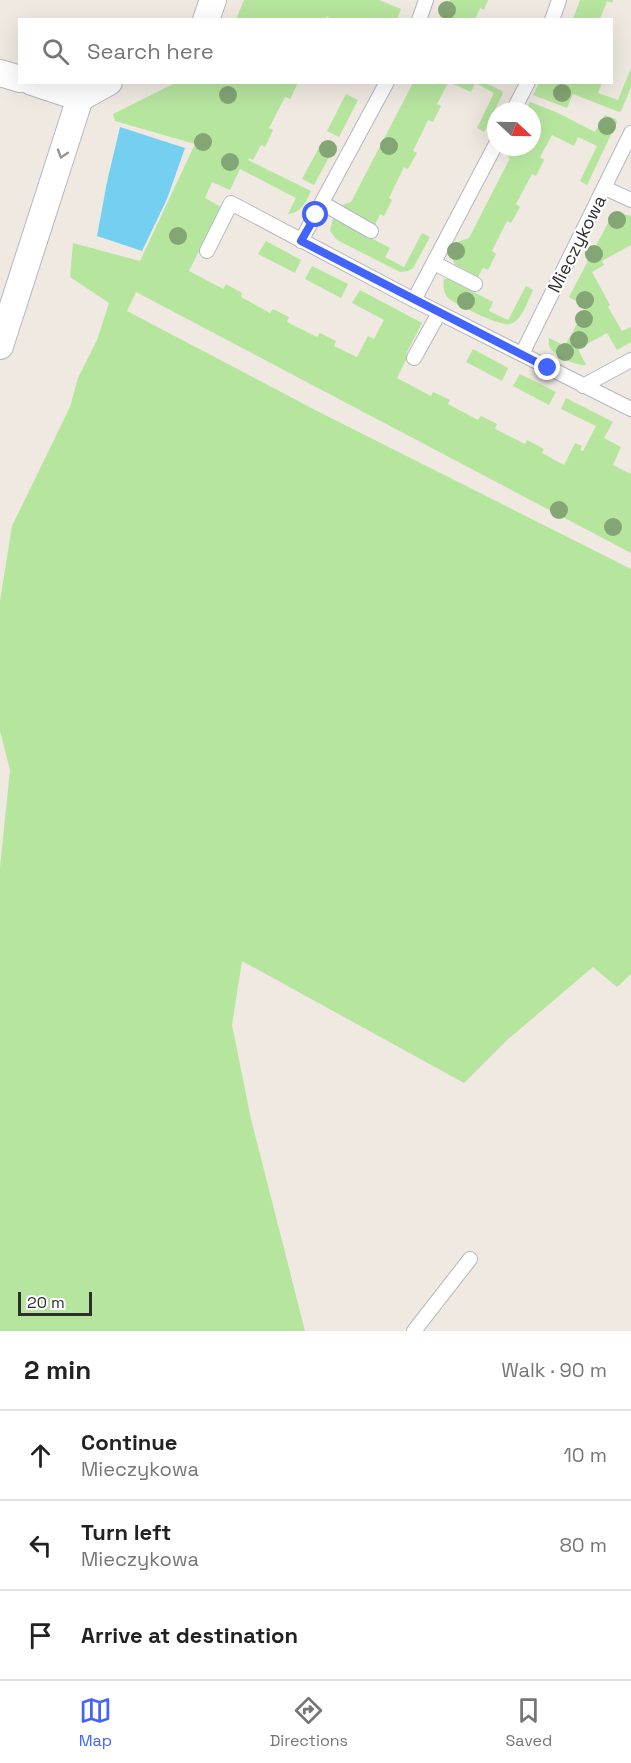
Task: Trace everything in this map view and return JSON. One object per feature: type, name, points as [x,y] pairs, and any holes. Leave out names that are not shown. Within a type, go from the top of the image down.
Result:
[{"type":"street","points":[[207,18],[213,0]]},
{"type":"street","points":[[0,73],[18,78]]},
{"type":"street","points":[[38,84],[80,98]]},
{"type":"street","points":[[0,346],[80,98],[106,84]]},
{"type":"lane","points":[[420,18],[426,0]]},
{"type":"lane","points":[[553,18],[559,0]]},
{"type":"lane","points":[[301,241],[386,84]]},
{"type":"lane","points":[[518,102],[527,84]]},
{"type":"lane","name":"Mieczykowa","points":[[522,354],[631,134]]},
{"type":"lane","points":[[414,300],[490,156]]},
{"type":"lane","points":[[605,188],[631,200]]},
{"type":"lane","points":[[207,251],[231,203],[439,313],[631,409]]},
{"type":"lane","points":[[322,203],[371,231]]},
{"type":"lane","points":[[434,263],[475,284]]},
{"type":"lane","points":[[414,358],[439,313]]},
{"type":"lane","points":[[583,386],[631,360]]},
{"type":"lane","points":[[414,1331],[470,1259]]},
{"type":"green space","points":[[244,0],[379,0],[401,9],[397,18],[330,18],[327,16],[326,18],[236,18]]},
{"type":"green space","points":[[450,0],[488,0],[484,10],[480,8],[475,18],[442,18]]},
{"type":"green space","points":[[580,0],[613,0],[612,3],[607,1],[600,18],[573,18]]},
{"type":"green space","points":[[631,68],[631,87],[619,112],[573,94],[567,108],[533,95],[538,84],[602,84],[598,93],[618,100]]},
{"type":"green space","points":[[173,84],[298,84],[290,99],[285,97],[269,128],[273,130],[265,147],[261,145],[253,160],[249,158],[248,160],[311,191],[305,203],[300,209],[288,214],[296,198],[240,169],[230,190],[212,182],[205,198],[221,207],[189,271],[223,289],[226,284],[242,293],[241,297],[270,313],[273,309],[289,317],[287,322],[317,337],[320,333],[336,341],[334,346],[357,357],[368,336],[374,339],[384,320],[352,303],[360,290],[422,323],[397,378],[431,396],[433,392],[450,400],[448,404],[478,420],[481,416],[497,424],[495,429],[525,444],[527,440],[544,449],[542,453],[564,465],[575,443],[582,446],[580,450],[583,451],[596,426],[561,409],[566,398],[613,422],[604,438],[621,447],[613,465],[631,474],[631,553],[136,292],[127,311],[321,413],[631,569],[631,974],[617,987],[593,967],[506,1041],[464,1083],[242,961],[232,1025],[251,1119],[305,1331],[0,1331],[0,867],[10,770],[0,731],[0,601],[12,526],[70,407],[78,378],[97,340],[109,303],[70,277],[73,243],[140,261],[195,144],[115,121],[113,114]]},
{"type":"green space","points":[[412,84],[447,84],[437,104],[441,106],[433,122],[428,120],[413,151],[417,153],[408,169],[404,167],[389,198],[392,200],[384,216],[380,214],[375,225],[339,206],[351,202]]},
{"type":"green space","points":[[453,84],[475,84],[471,92]]},
{"type":"green space","points":[[477,84],[488,84],[502,91],[499,102],[490,102],[494,93]]},
{"type":"green space","points":[[346,94],[358,100],[339,137],[327,131]]},
{"type":"green space","points":[[541,106],[595,132],[605,115],[616,119],[617,122],[587,185],[580,181],[597,146],[578,137],[574,146],[552,135],[541,155]]},
{"type":"green space","points":[[487,107],[487,126],[484,132],[477,128]]},
{"type":"green space","points":[[322,142],[334,148],[314,185],[302,179]]},
{"type":"green space","points":[[508,156],[541,156],[544,160],[536,176],[532,174],[516,204],[520,207],[511,223],[507,221],[492,251],[496,254],[488,270],[483,268],[478,277],[455,265],[451,255],[458,242],[469,238],[509,160]]},
{"type":"green space","points":[[619,213],[631,216],[631,245],[602,261],[604,265],[592,272],[622,331],[631,327],[631,342],[617,350],[607,333],[578,349],[586,365],[577,364],[562,358],[553,351],[549,345],[549,338],[565,346],[586,307],[569,297],[609,221]]},
{"type":"green space","points":[[333,218],[390,248],[385,257],[404,267],[422,233],[430,237],[413,268],[400,272],[337,240],[330,231]]},
{"type":"green space","points":[[266,241],[301,260],[295,273],[258,254]]},
{"type":"green space","points":[[312,266],[348,284],[341,298],[305,279]]},
{"type":"green space","points":[[444,279],[493,302],[489,311],[508,320],[526,286],[533,290],[518,319],[505,324],[478,314],[451,300],[447,297],[443,286]]},
{"type":"green space","points":[[473,349],[508,368],[502,381],[466,362]]},
{"type":"green space","points":[[520,374],[556,392],[549,405],[513,386]]},
{"type":"water","points":[[120,127],[185,148],[167,199],[142,251],[97,236]]},
{"type":"route","points":[[316,215],[301,241],[548,368]]}]
